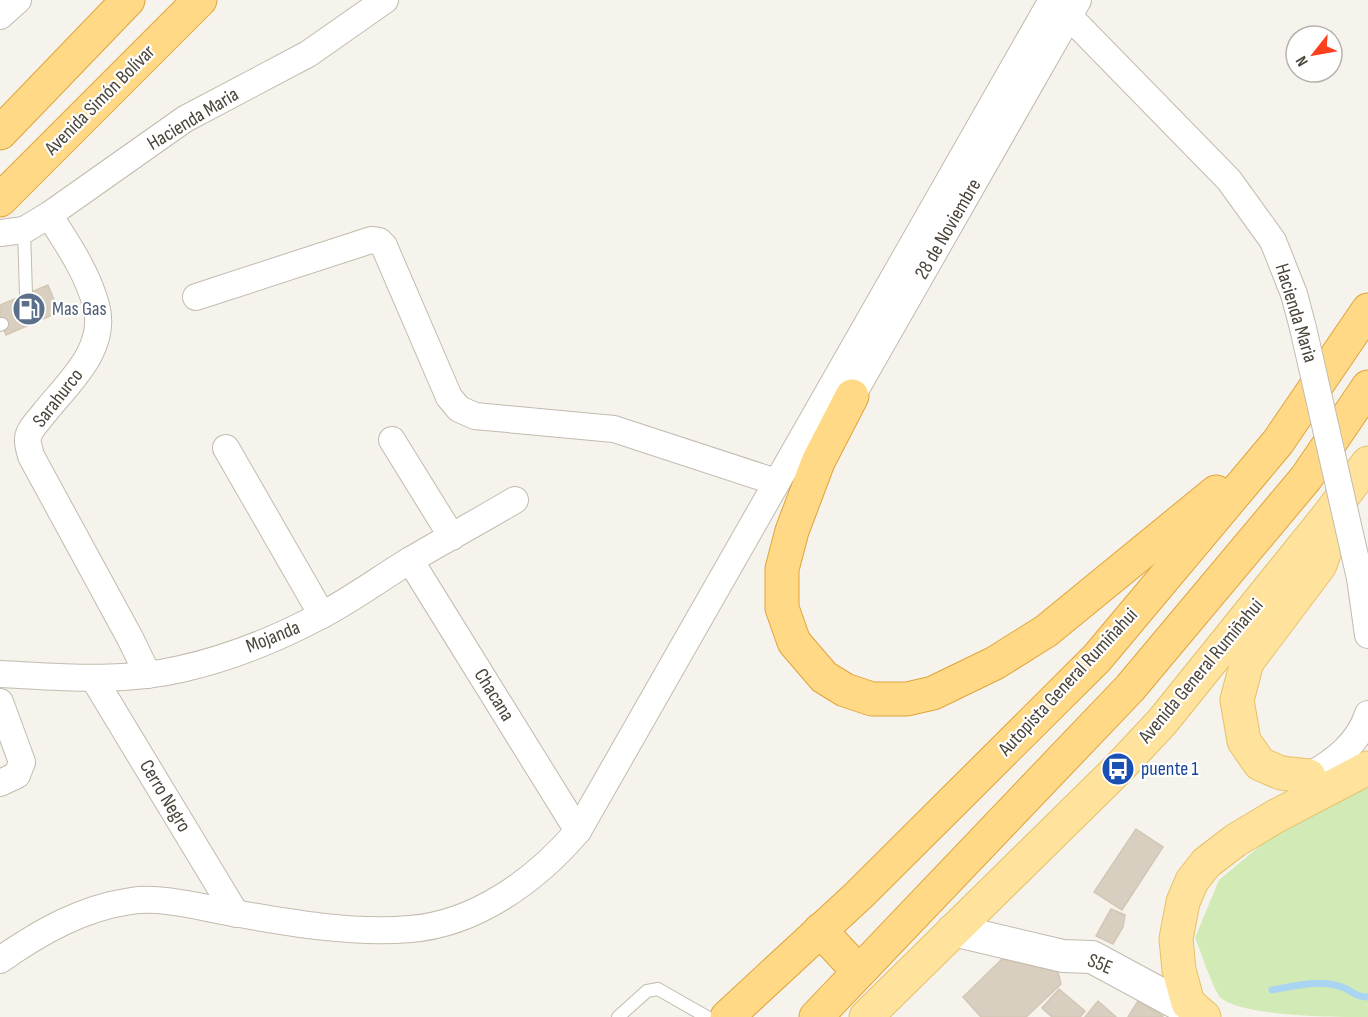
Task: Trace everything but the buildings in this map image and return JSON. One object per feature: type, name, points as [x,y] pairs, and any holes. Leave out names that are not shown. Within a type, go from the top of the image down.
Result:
[{"type":"highway","points":[[0,133],[128,0]]},
{"type":"highway","name":"Avenida Simón Bolívar","points":[[0,200],[200,0]]},
{"type":"highway","name":"Autopista General Rumiñahui","points":[[726,1017],[940,815],[1097,658],[1278,442],[1368,310]]},
{"type":"highway","points":[[816,1017],[1130,688],[1306,478],[1368,387]]},
{"type":"highway","points":[[852,396],[818,462],[792,531],[782,569],[782,608],[794,642],[824,677],[845,690],[872,699],[907,699],[933,693],[1003,658],[1046,631],[1278,442]]},
{"type":"highway","points":[[820,930],[859,972]]},
{"type":"main road","name":"Avenida General Rumiñahui","points":[[866,1017],[1118,769],[1154,729],[1328,516],[1368,463]]},
{"type":"main road","points":[[1308,776],[1281,773],[1260,764],[1244,741],[1237,700],[1247,662],[1320,565],[1328,542],[1328,516]]},
{"type":"main road","points":[[1204,1017],[1188,1003],[1179,970],[1176,939],[1183,902],[1192,881],[1206,863],[1236,840],[1276,816],[1368,768]]},
{"type":"main road","points":[[1165,997],[1157,976],[1156,925],[1165,886],[1173,868],[1189,850],[1233,818],[1308,776]]},
{"type":"street","points":[[0,16],[18,0]]},
{"type":"street","name":"Hacienda Maria","points":[[12,232],[49,215],[185,119],[308,54],[385,0]]},
{"type":"street","points":[[0,960],[33,937],[59,923],[97,909],[133,900],[169,902],[236,914],[347,929],[382,931],[412,929],[443,923],[477,910],[507,894],[560,852],[578,831],[776,482],[1063,4]]},
{"type":"street","name":"Hacienda Maria","points":[[1063,4],[1229,180],[1273,241],[1294,294],[1303,328],[1360,578],[1368,635]]},
{"type":"street","name":"28 de Noviembre","points":[[799,444],[852,396],[1063,4]]},
{"type":"street","name":"Sarahurco","points":[[49,215],[80,264],[96,306],[98,334],[85,363],[36,423],[28,438],[32,456],[130,638],[147,675]]},
{"type":"street","points":[[196,297],[371,240],[379,241],[384,246],[449,397],[459,409],[475,416],[614,429],[776,482]]},
{"type":"street","points":[[392,440],[452,537]]},
{"type":"street","points":[[226,448],[322,615]]},
{"type":"street","name":"Mojanda","points":[[0,674],[94,679],[147,675],[181,669],[229,654],[279,636],[322,615],[410,560],[515,500]]},
{"type":"street","name":"Chacana","points":[[410,560],[578,831]]},
{"type":"street","name":"Cerro Negro","points":[[94,679],[236,914]]},
{"type":"street","points":[[0,702],[22,762],[16,775],[0,783]]},
{"type":"street","points":[[1308,776],[1333,762],[1351,744],[1364,725],[1368,714]]},
{"type":"street","name":"S5E","points":[[953,930],[1063,956],[1092,957],[1204,1017]]},
{"type":"lane","points":[[12,232],[26,294]]},
{"type":"lane","points":[[618,1017],[647,991],[658,989],[707,1017]]},
{"type":"green space","points":[[1368,787],[1368,1017],[1291,1015],[1249,1009],[1221,998],[1195,938],[1219,880],[1279,830]]},
{"type":"waterway","points":[[1272,990],[1307,984],[1325,984],[1342,987],[1357,995],[1368,997]]},
{"type":"place","name":"Mas Gas","points":[[29,309]]},
{"type":"place","name":"puente 1","points":[[1118,769]]}]
